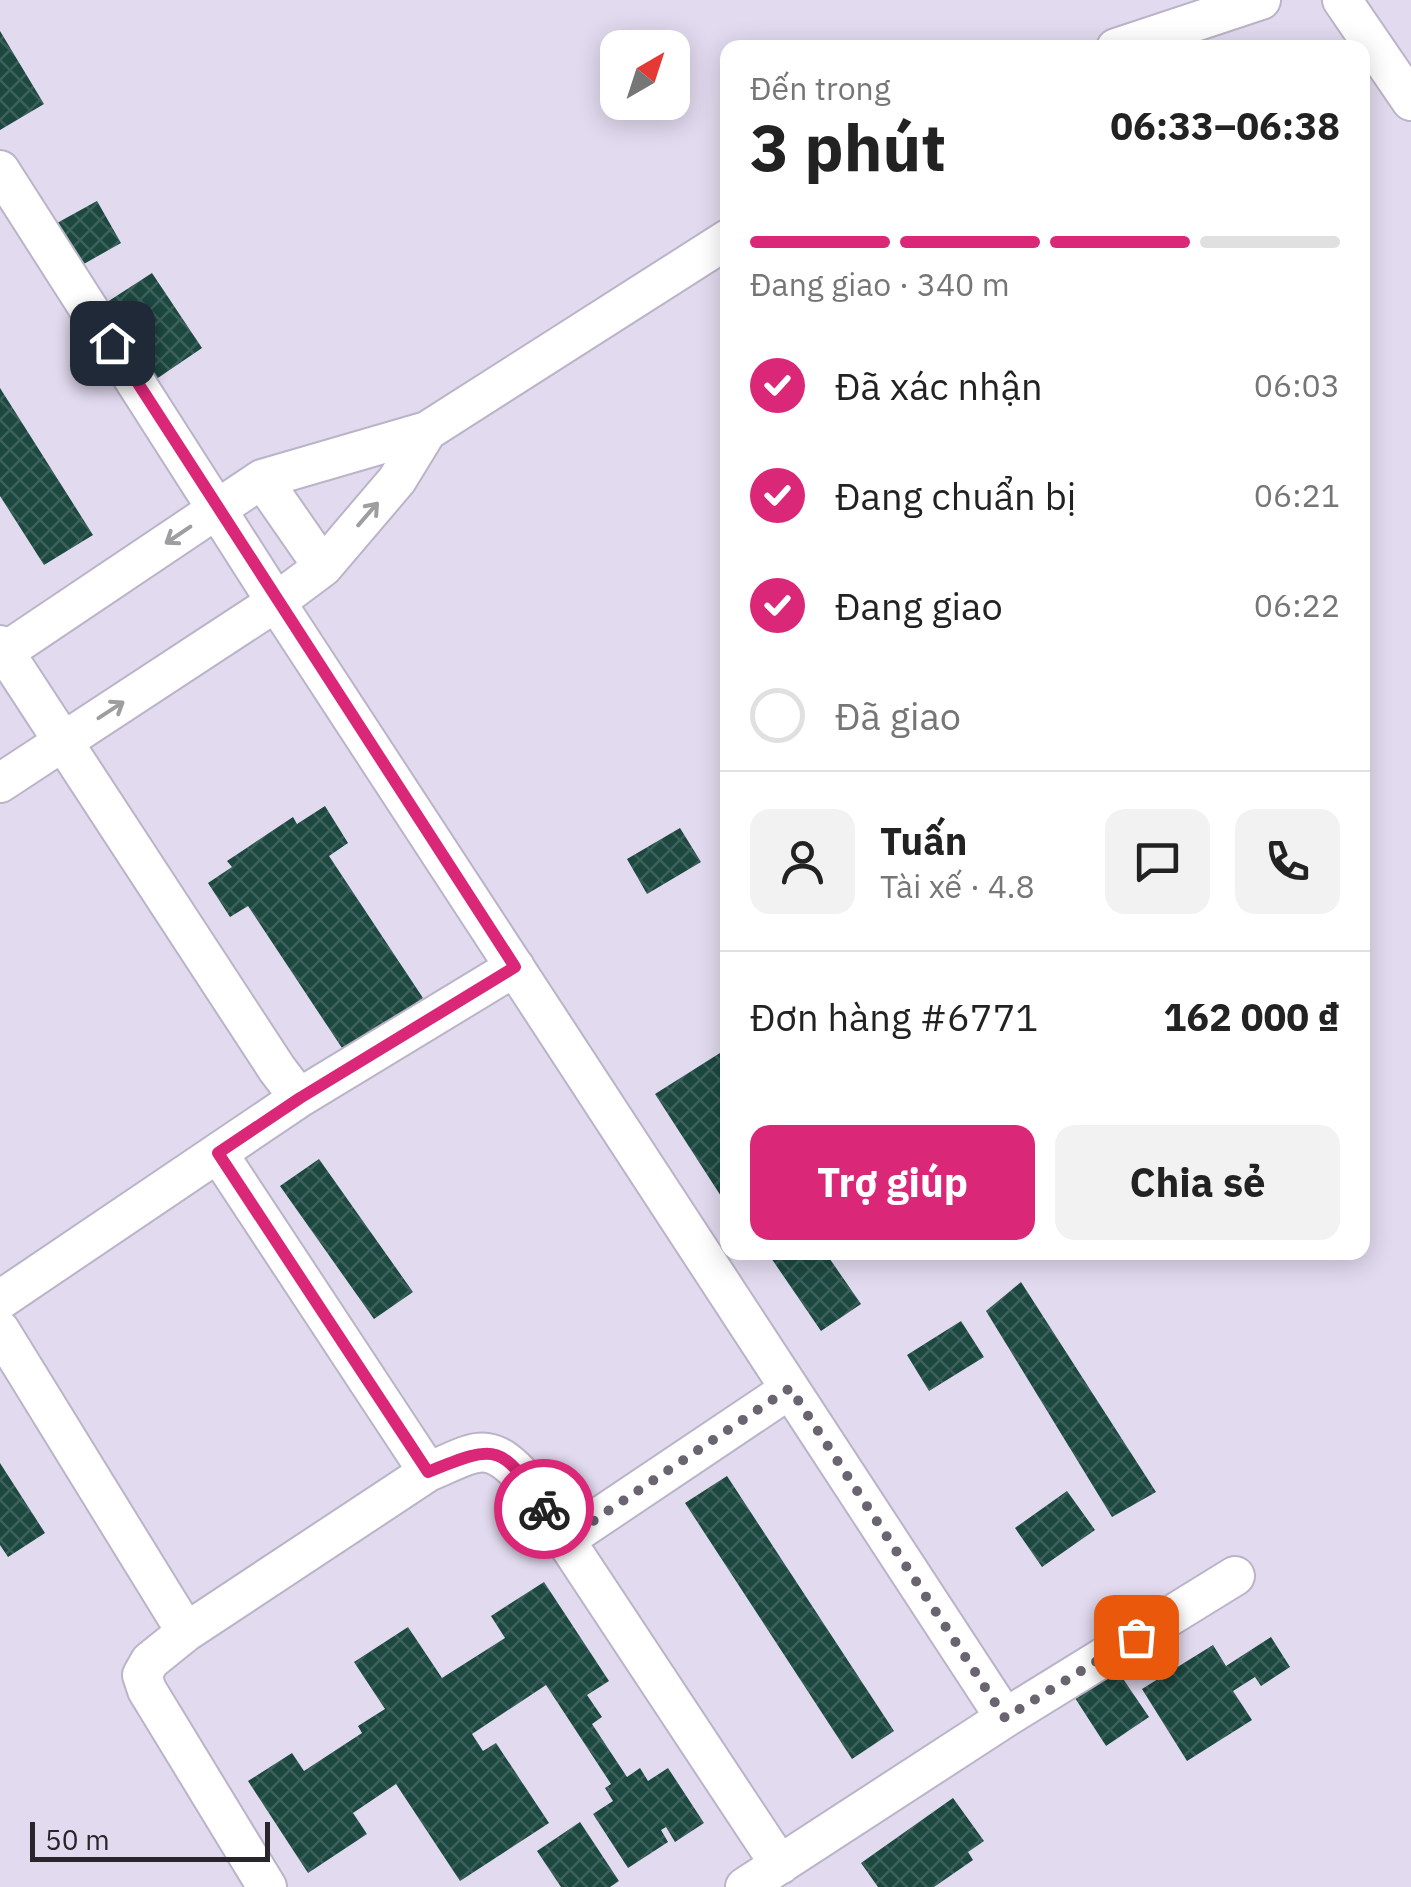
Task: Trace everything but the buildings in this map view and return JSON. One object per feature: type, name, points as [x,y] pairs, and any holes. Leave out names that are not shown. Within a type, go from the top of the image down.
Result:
[{"type":"street","points":[[1140,40],[1260,0]]},
{"type":"street","points":[[1342,0],[1369,40]]},
{"type":"street","points":[[1370,41],[1411,101]]},
{"type":"street","points":[[0,170],[276,602],[1005,1718]]},
{"type":"street","points":[[300,1098],[2,650],[262,478],[427,431],[720,245]]},
{"type":"street","points":[[0,783],[323,567],[397,480],[427,431]]},
{"type":"street","points":[[262,478],[323,567]]},
{"type":"street","points":[[0,1300],[300,1098],[515,967]]},
{"type":"street","points":[[218,1153],[428,1472]]},
{"type":"street","points":[[0,1330],[186,1632]]},
{"type":"street","points":[[565,1540],[790,1388]]},
{"type":"street","points":[[268,1887],[146,1690],[142,1675],[150,1661],[186,1632],[428,1472],[477,1451],[506,1458],[527,1482],[780,1864]]},
{"type":"street","points":[[745,1887],[1005,1718],[1235,1576]]},
{"type":"way so far","points":[[544,1509],[565,1540],[790,1388],[1005,1718],[1136,1637]]},
{"type":"route","points":[[112,343],[515,967],[300,1098],[218,1153],[428,1472],[477,1451],[506,1458],[544,1509]]}]
